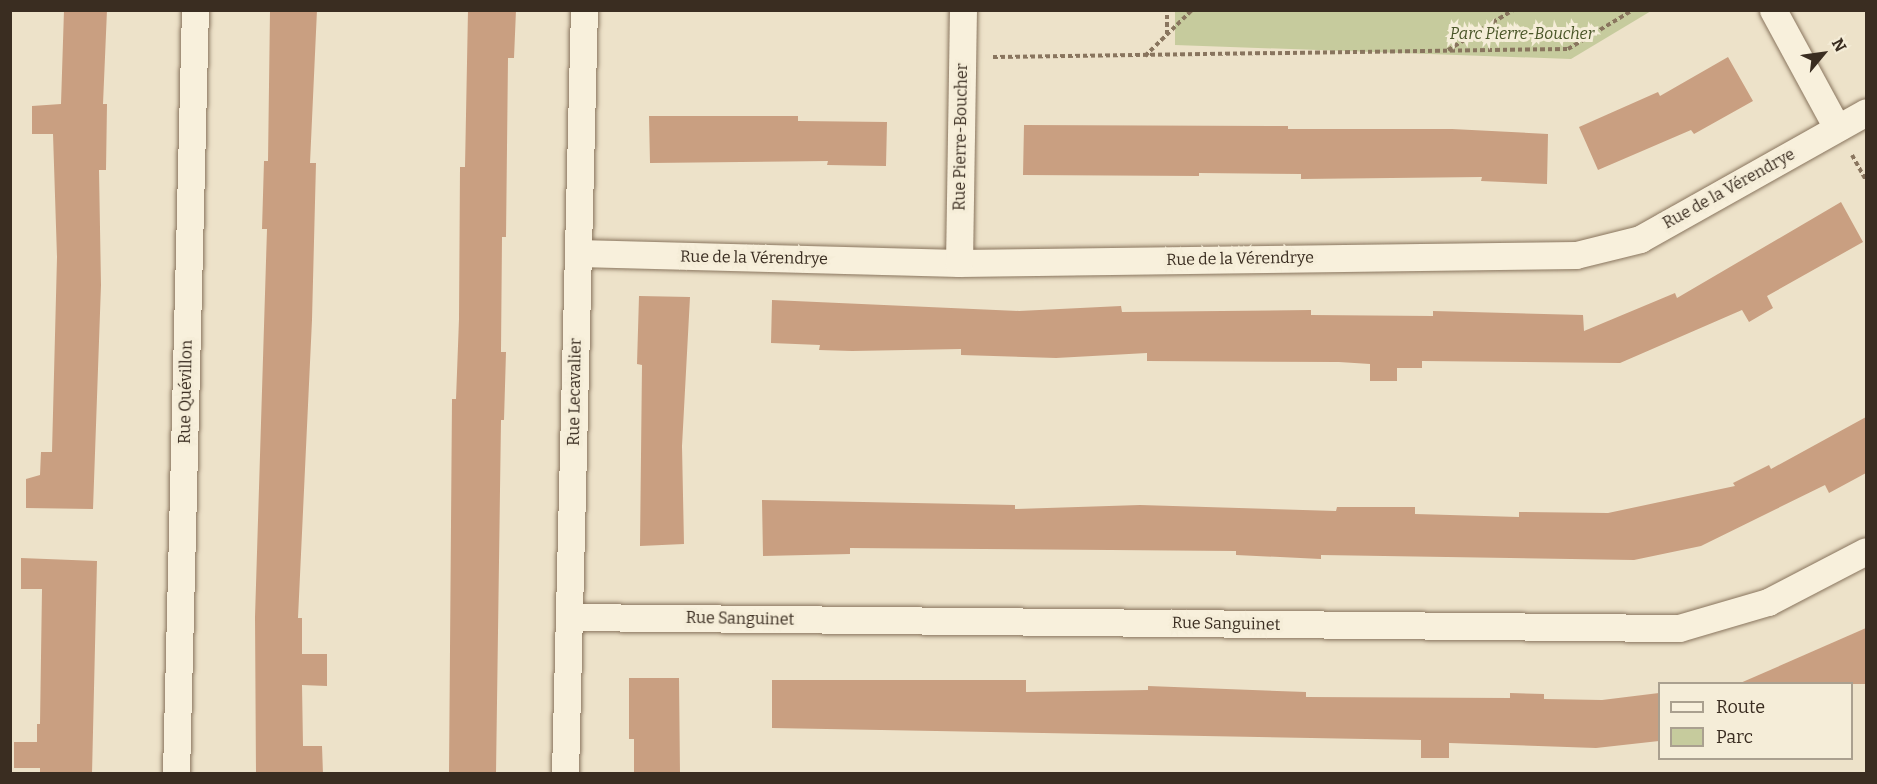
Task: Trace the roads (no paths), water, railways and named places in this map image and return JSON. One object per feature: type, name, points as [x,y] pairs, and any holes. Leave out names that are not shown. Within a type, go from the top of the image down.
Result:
[{"type":"street","name":"Rue Quévillon","points":[[176,774],[195,10]]},
{"type":"street","name":"Rue Lecavalier","points":[[565,774],[584,10]]},
{"type":"street","name":"Rue Pierre-Boucher","points":[[959,263],[963,10]]},
{"type":"street","points":[[1773,10],[1837,128]]},
{"type":"street","name":"Rue de la Vérendrye","points":[[578,253],[959,263],[1576,255],[1640,239],[1866,112]]},
{"type":"street","name":"Rue Sanguinet","points":[[569,617],[1679,628],[1768,602],[1866,550]]},
{"type":"park label","name":"Parc Pierre-Boucher","points":[[1522,34]]}]
